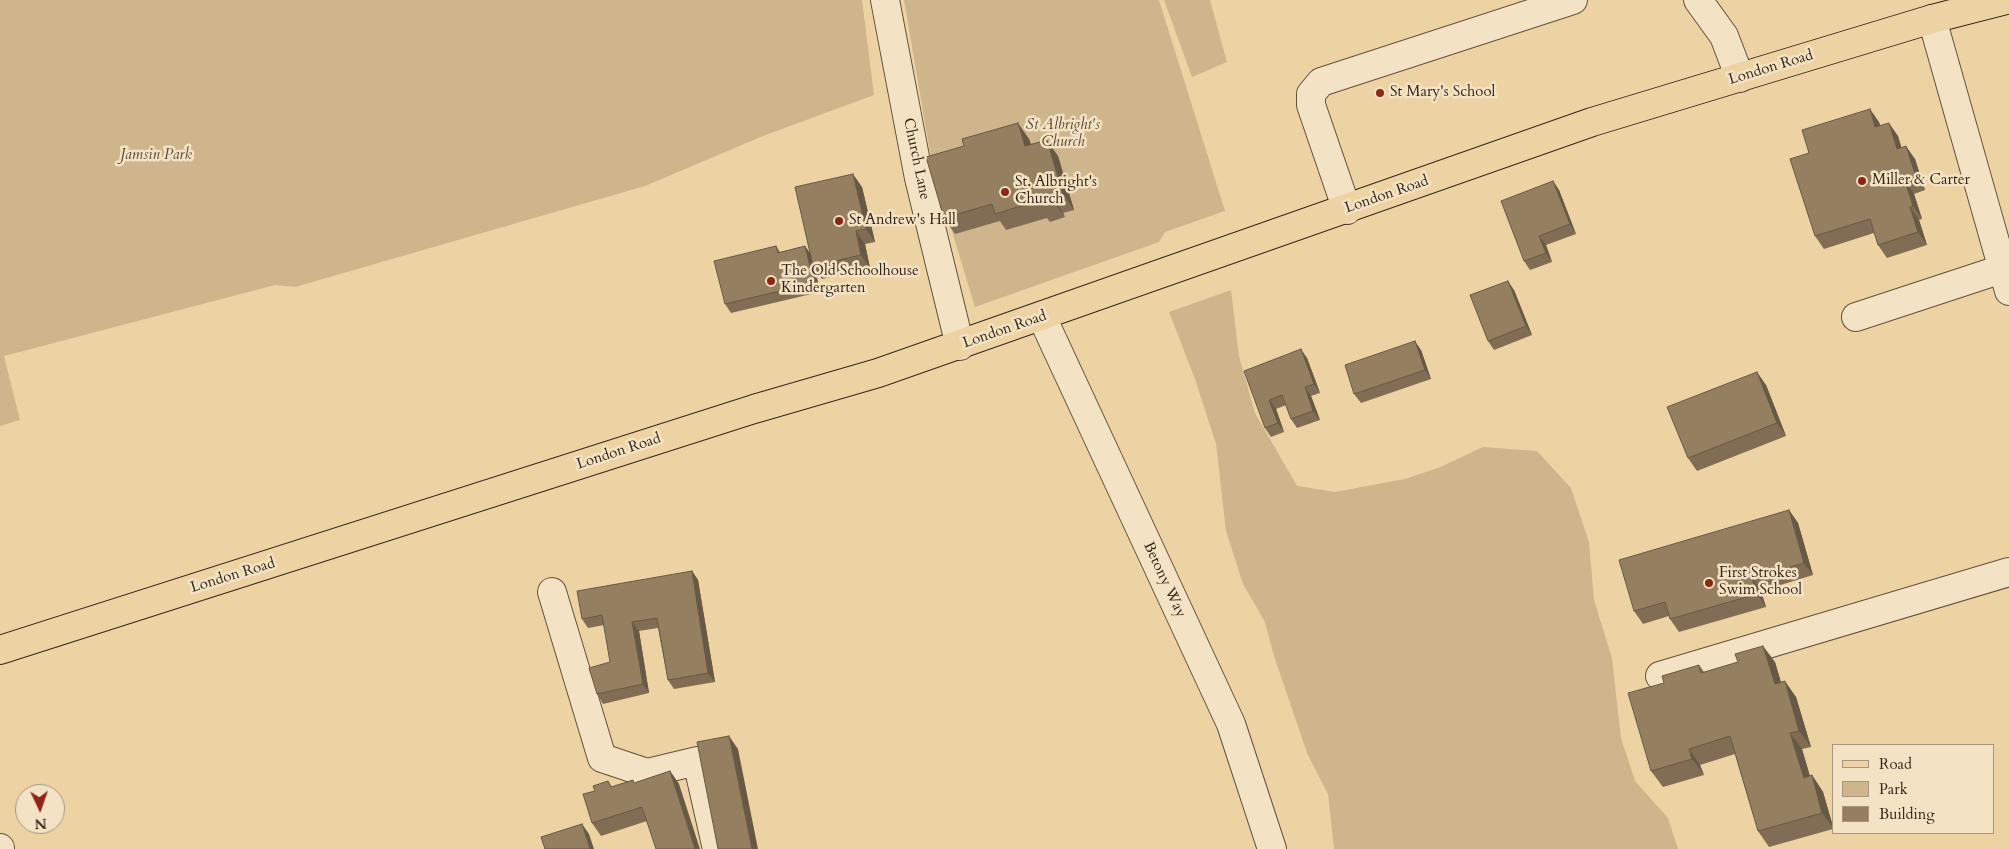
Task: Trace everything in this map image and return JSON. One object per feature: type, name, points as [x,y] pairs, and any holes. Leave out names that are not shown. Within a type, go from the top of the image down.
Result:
[{"type":"main road","name":"London Road","points":[[0,650],[754,409],[878,373],[960,346],[1592,122],[1932,19],[2006,0]]},
{"type":"street","name":"Church Lane","points":[[885,0],[919,178],[960,346]]},
{"type":"street","points":[[1346,210],[1311,105],[1311,94],[1321,82],[1573,0]]},
{"type":"street","points":[[1698,0],[1724,36],[1740,78]]},
{"type":"street","points":[[1856,317],[2005,280],[1932,19]]},
{"type":"street","name":"Betony Way","points":[[1042,317],[1230,724],[1272,849]]},
{"type":"street","points":[[1660,676],[2009,572]]},
{"type":"street","points":[[552,592],[602,758],[647,773],[697,761],[716,849]]},
{"type":"green space","name":"Jamsin Park","points":[[0,0],[862,0],[874,95],[763,136],[645,186],[295,287],[275,285],[4,356],[20,420],[0,426]]},
{"type":"green space","name":"St Albright's Church","points":[[904,0],[1159,0],[1225,211],[1165,232],[1159,242],[975,307],[930,152]]},
{"type":"green space","points":[[1164,0],[1210,0],[1227,62],[1192,77]]},
{"type":"green space","points":[[1231,290],[1239,356],[1255,413],[1297,486],[1335,492],[1405,479],[1438,468],[1483,447],[1537,451],[1571,488],[1589,542],[1594,600],[1612,658],[1621,738],[1635,781],[1668,818],[1678,849],[1334,849],[1328,794],[1307,753],[1274,656],[1265,622],[1243,584],[1226,531],[1216,444],[1195,379],[1169,312]]},
{"type":"building","name":"Miller & Carter","points":[[1870,109],[1875,127],[1889,123],[1897,149],[1906,146],[1916,177],[1905,181],[1913,206],[1910,207],[1918,232],[1878,245],[1870,219],[1815,236],[1790,159],[1809,153],[1802,130]]},
{"type":"building","name":"St. Albright's Church","points":[[1018,123],[1025,146],[1047,140],[1063,194],[1052,197],[1053,201],[1039,206],[1037,201],[995,214],[992,204],[944,218],[926,157],[964,146],[962,139]]},
{"type":"building","name":"St Andrew's Hall","points":[[853,174],[866,229],[856,231],[861,255],[813,266],[795,187]]},
{"type":"building","points":[[1553,181],[1570,224],[1539,236],[1546,253],[1524,261],[1501,201]]},
{"type":"building","name":"The Old Schoolhouse Kindergarten","points":[[776,246],[778,253],[805,246],[814,283],[725,304],[714,261]]},
{"type":"building","points":[[1508,281],[1526,326],[1488,341],[1470,295]]},
{"type":"building","points":[[1415,341],[1425,370],[1354,394],[1345,365]]},
{"type":"building","points":[[1301,349],[1314,384],[1305,387],[1313,411],[1291,419],[1282,395],[1269,400],[1278,423],[1265,428],[1244,371]]},
{"type":"building","points":[[1757,372],[1777,423],[1688,458],[1667,407]]},
{"type":"building","name":"First Strokes Swim School","points":[[1789,510],[1804,563],[1752,578],[1757,594],[1670,619],[1665,602],[1634,611],[1619,560]]},
{"type":"building","points":[[692,571],[708,673],[668,680],[657,618],[632,622],[643,684],[597,694],[589,668],[610,662],[602,615],[582,619],[577,591]]},
{"type":"building","points":[[1763,646],[1775,684],[1785,681],[1799,731],[1790,733],[1804,778],[1812,775],[1822,813],[1758,831],[1730,736],[1689,749],[1692,759],[1651,771],[1628,693],[1664,683],[1662,676],[1699,665],[1701,673],[1738,662],[1735,654]]},
{"type":"building","points":[[729,736],[752,849],[718,849],[697,742]]},
{"type":"building","points":[[670,771],[695,849],[656,849],[642,807],[592,823],[583,794],[595,791],[593,786],[608,781],[611,787],[633,780],[634,783]]},
{"type":"building","points":[[582,824],[590,849],[545,849],[541,837]]},
{"type":"place","name":"St Mary's School","points":[[1380,93]]},
{"type":"place","name":"Miller & Carter","points":[[1862,181]]},
{"type":"place","name":"St. Albright's Church","points":[[1005,192]]},
{"type":"place","name":"St Andrew's Hall","points":[[839,221]]},
{"type":"place","name":"The Old Schoolhouse Kindergarten","points":[[771,281]]},
{"type":"place","name":"First Strokes Swim School","points":[[1709,583]]}]
